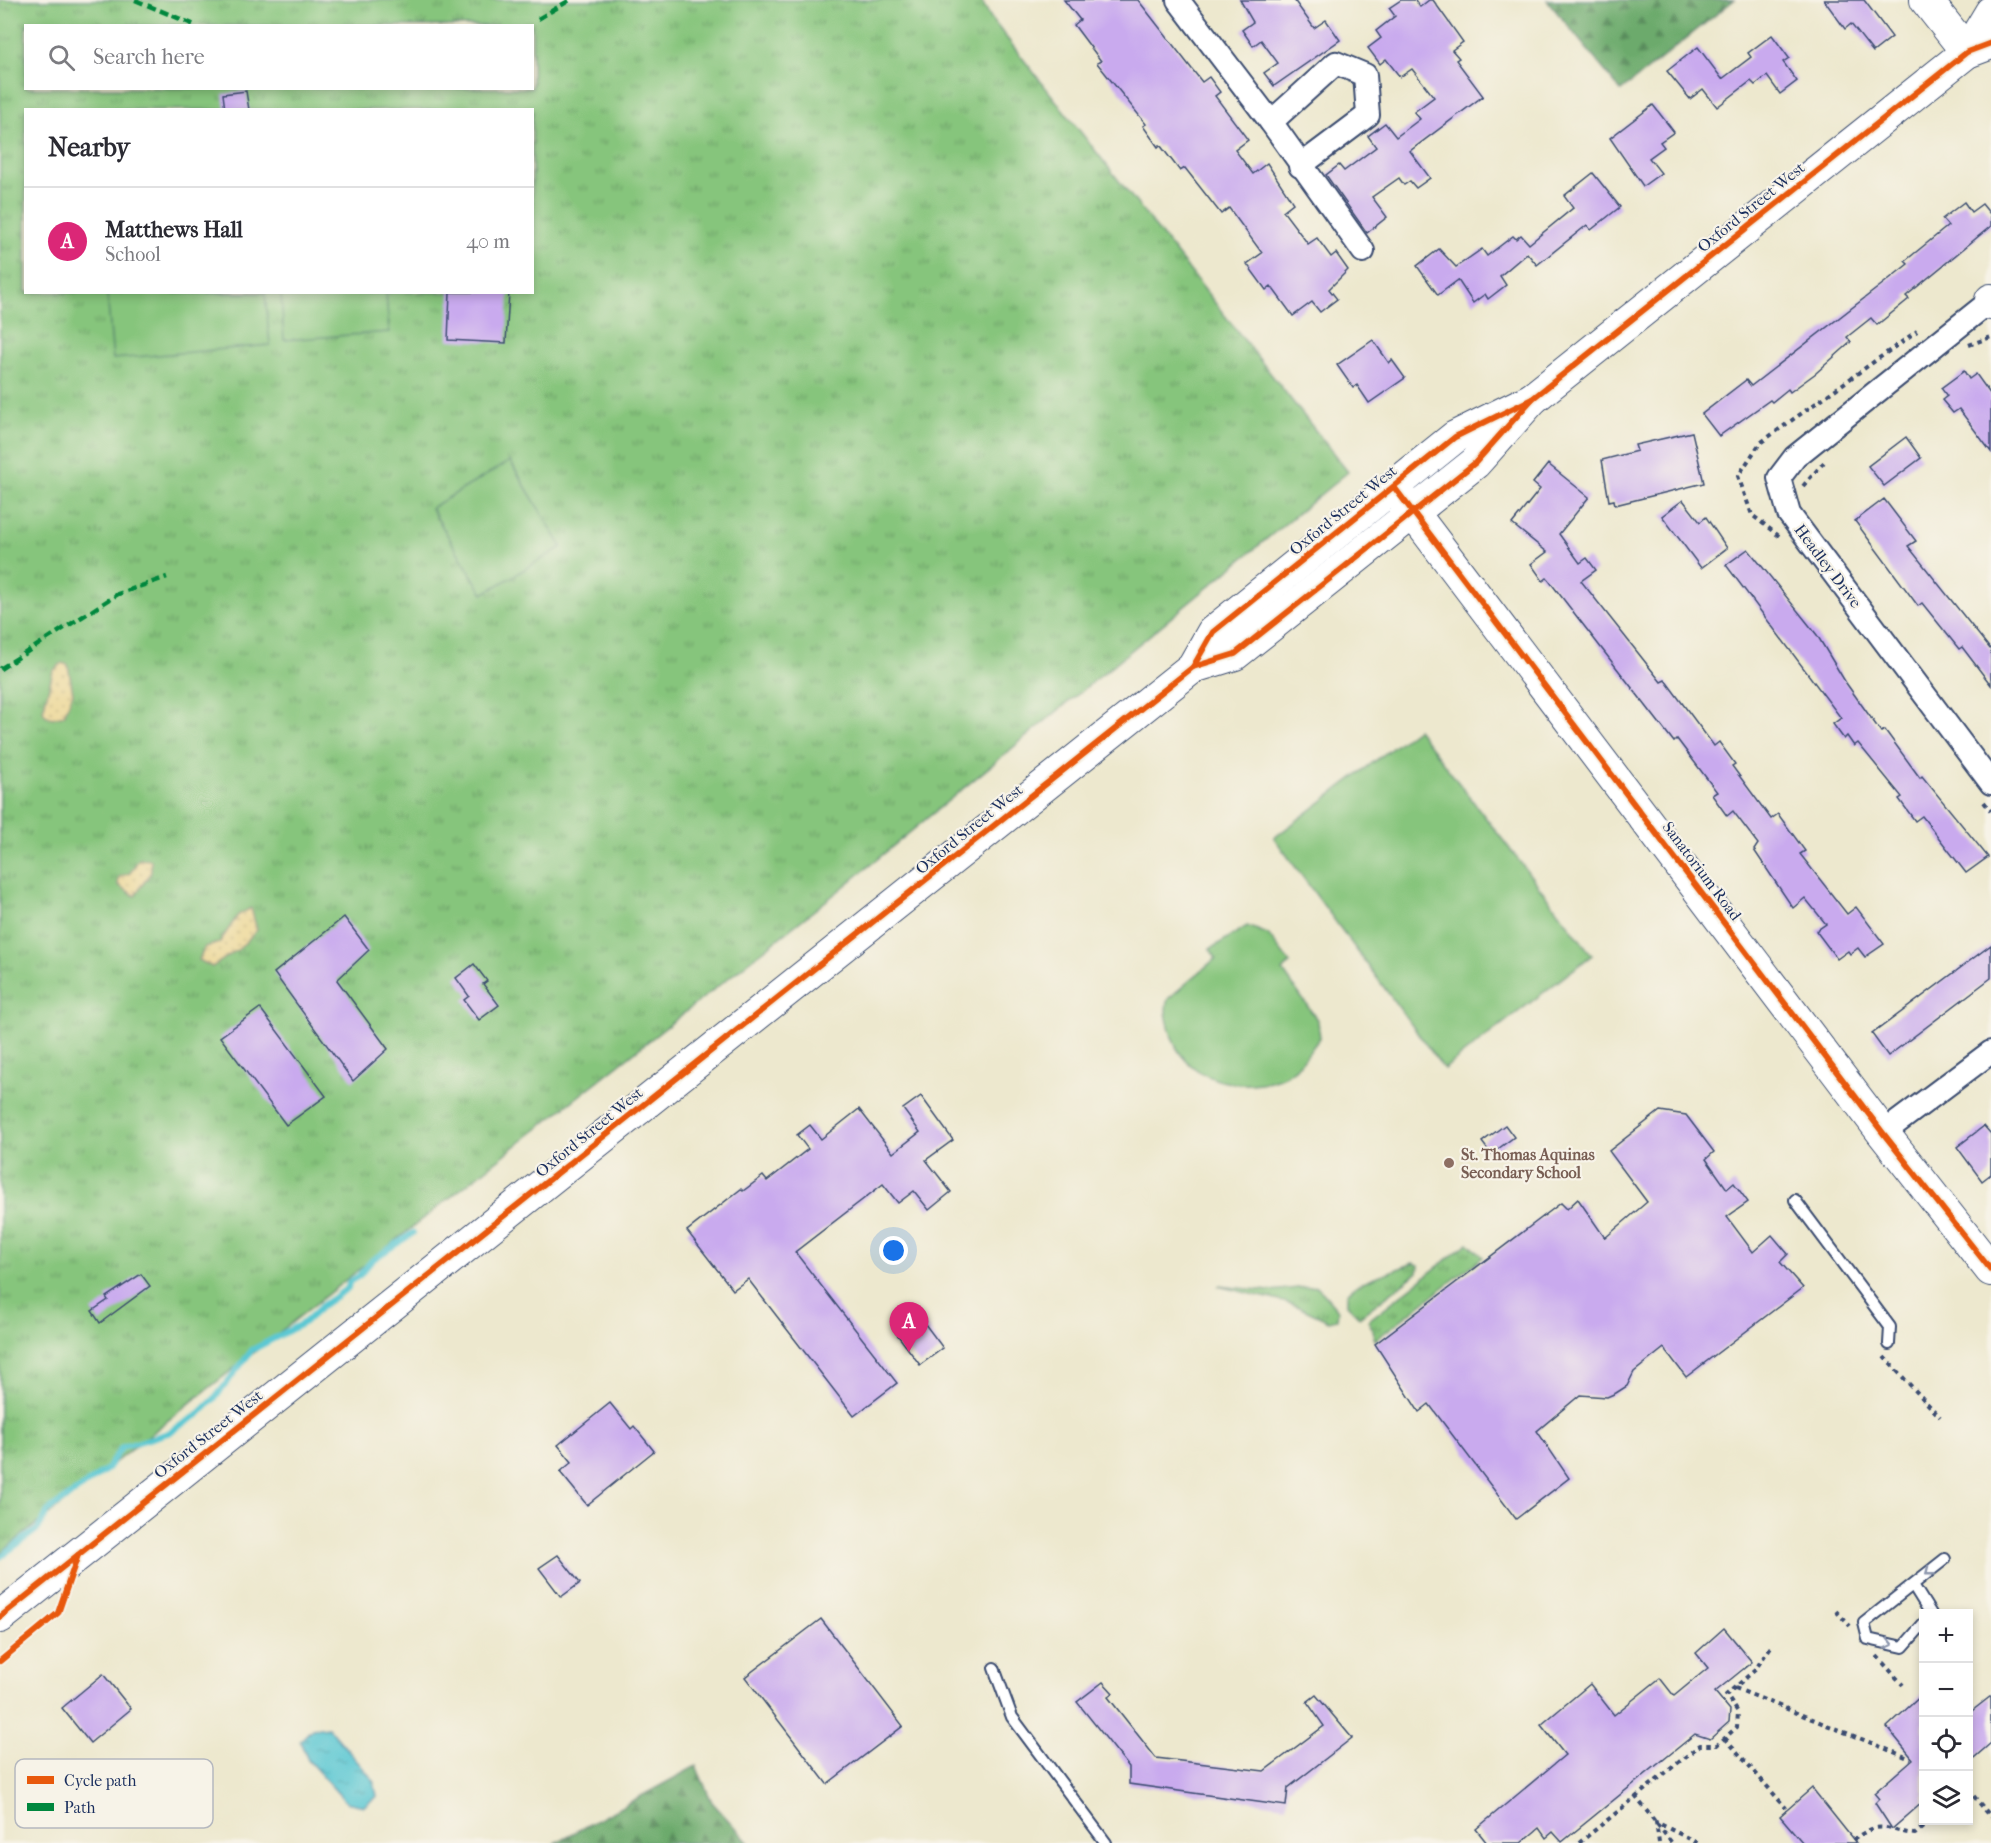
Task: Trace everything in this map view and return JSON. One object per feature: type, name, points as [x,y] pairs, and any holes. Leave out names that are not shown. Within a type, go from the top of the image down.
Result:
[{"type":"main road","points":[[1926,0],[1979,47]]},
{"type":"main road","name":"Oxford Street West","points":[[0,1617],[1193,667],[1234,654],[1475,463],[1532,399],[1979,47],[1991,12]]},
{"type":"main road","name":"Oxford Street West","points":[[1193,667],[1213,632],[1455,437],[1532,399]]},
{"type":"main road","name":"Sanatorium Road","points":[[1394,487],[1883,1133],[1991,1270]]},
{"type":"street","points":[[1178,0],[1271,122],[1300,166],[1363,251]]},
{"type":"street","points":[[1271,122],[1336,63],[1365,75],[1368,116],[1300,166]]},
{"type":"street","name":"Headley Drive","points":[[1985,789],[1789,514],[1779,478],[1795,457],[1990,302]]},
{"type":"street","points":[[1883,1133],[1991,1052]]},
{"type":"lane","points":[[1795,1200],[1890,1327],[1889,1344]]},
{"type":"lane","points":[[1919,1628],[1903,1647],[1868,1639],[1864,1623],[1945,1559]]},
{"type":"lane","points":[[1913,1585],[1928,1609]]},
{"type":"lane","points":[[994,1668],[1012,1717],[1106,1843]]},
{"type":"path","points":[[1787,542],[1752,515],[1738,476],[1760,443],[1920,329]]},
{"type":"path","points":[[1965,347],[1991,337]]},
{"type":"path","points":[[1797,492],[1830,455]]},
{"type":"path","points":[[1985,789],[1991,811]]},
{"type":"path","points":[[1879,1352],[1940,1417]]},
{"type":"path","points":[[1579,1843],[1700,1745],[1717,1745],[1737,1727],[1738,1712],[1726,1695],[1755,1670],[1772,1645]]},
{"type":"path","points":[[1735,1688],[1911,1759]]},
{"type":"path","points":[[1725,1738],[1786,1808]]},
{"type":"path","points":[[1973,1795],[1991,1817]]},
{"type":"path","points":[[1635,1796],[1672,1843]]},
{"type":"path","points":[[1656,1822],[1659,1843]]},
{"type":"path","points":[[1656,1822],[1698,1843]]},
{"type":"path","points":[[1853,1840],[1879,1827],[1895,1828],[1915,1834],[1925,1825]]},
{"type":"green space","points":[[0,0],[981,0],[991,18],[1348,472],[841,889],[0,1553]]},
{"type":"green space","points":[[1547,0],[1734,0],[1621,91]]},
{"type":"green space","points":[[107,294],[265,294],[270,345],[113,359]]},
{"type":"green space","points":[[281,294],[386,294],[389,332],[284,340]]},
{"type":"green space","points":[[510,461],[562,547],[483,594],[431,508]]},
{"type":"green space","points":[[1417,729],[1592,955],[1444,1069],[1274,838]]},
{"type":"green space","points":[[1247,926],[1268,934],[1290,963],[1283,971],[1318,1021],[1320,1038],[1291,1072],[1269,1081],[1252,1084],[1216,1080],[1187,1062],[1176,1047],[1166,1010],[1168,999],[1216,958],[1210,949]]},
{"type":"green space","points":[[1468,1243],[1483,1257],[1375,1340],[1369,1320]]},
{"type":"green space","points":[[1413,1263],[1419,1265],[1418,1272],[1359,1317],[1347,1305],[1347,1294],[1351,1289]]},
{"type":"green space","points":[[1218,1286],[1270,1291],[1317,1286],[1338,1310],[1337,1319],[1329,1321],[1292,1304]]},
{"type":"green space","points":[[696,1766],[712,1802],[749,1843],[555,1843]]},
{"type":"sand","points":[[62,663],[68,665],[73,693],[64,715],[52,718],[45,715],[43,710],[53,671]]},
{"type":"sand","points":[[139,859],[151,860],[151,872],[135,896],[118,885],[119,877],[130,873]]},
{"type":"sand","points":[[251,908],[257,930],[240,948],[212,967],[199,960],[205,947],[219,943],[238,915]]},
{"type":"water","points":[[328,1727],[374,1781],[377,1796],[364,1806],[346,1802],[308,1760],[300,1741],[312,1729]]},
{"type":"building","points":[[1064,0],[1138,0],[1202,82],[1209,77],[1220,92],[1215,96],[1248,140],[1235,150],[1253,174],[1267,163],[1293,203],[1283,211],[1308,244],[1317,238],[1331,257],[1336,253],[1348,270],[1329,289],[1337,299],[1320,312],[1312,302],[1293,316],[1271,286],[1266,290],[1247,264],[1262,253],[1229,208],[1221,214],[1185,168],[1180,171],[1160,145],[1158,147],[1143,126],[1146,124],[1097,63],[1101,61],[1074,25],[1080,20]]},
{"type":"building","points":[[1240,0],[1294,0],[1314,28],[1326,20],[1340,40],[1274,86],[1264,73],[1278,63],[1261,40],[1253,46],[1242,30],[1253,22]]},
{"type":"building","points":[[1401,0],[1415,0],[1420,7],[1429,0],[1433,0],[1463,42],[1452,50],[1459,58],[1456,60],[1483,96],[1410,151],[1430,178],[1416,188],[1410,181],[1404,185],[1399,178],[1372,197],[1387,217],[1367,233],[1326,175],[1339,165],[1344,171],[1376,147],[1368,136],[1385,123],[1396,137],[1420,119],[1414,112],[1434,97],[1412,69],[1400,77],[1386,59],[1380,64],[1368,48],[1381,38],[1376,31],[1395,16],[1389,8]]},
{"type":"building","points":[[1824,0],[1864,0],[1892,37],[1873,52],[1851,24],[1845,29]]},
{"type":"building","points":[[1772,35],[1789,58],[1783,62],[1797,81],[1780,94],[1767,76],[1755,85],[1751,81],[1717,107],[1703,89],[1690,99],[1667,71],[1698,47],[1722,79],[1751,57],[1748,53]]},
{"type":"building","points":[[246,91],[249,108],[225,108],[223,94]]},
{"type":"building","points":[[1653,105],[1674,132],[1660,142],[1664,147],[1649,158],[1661,173],[1643,186],[1610,138]]},
{"type":"building","points":[[1593,173],[1620,207],[1591,230],[1587,225],[1537,265],[1527,253],[1500,276],[1506,285],[1488,299],[1485,294],[1473,303],[1458,280],[1438,295],[1417,266],[1439,249],[1456,267],[1482,249],[1487,256],[1513,236],[1516,239],[1521,235],[1529,244],[1573,208],[1564,196]]},
{"type":"building","points":[[1964,202],[1971,212],[1982,204],[1991,215],[1991,226],[1906,296],[1909,299],[1877,325],[1871,318],[1847,337],[1851,342],[1816,373],[1790,392],[1788,389],[1772,402],[1770,400],[1719,436],[1702,414],[1746,380],[1751,386],[1908,264],[1905,261],[1948,226],[1942,219]]},
{"type":"building","points":[[450,294],[509,294],[506,343],[448,340]]},
{"type":"building","points":[[1373,340],[1389,363],[1392,360],[1405,378],[1369,403],[1357,385],[1353,388],[1337,365]]},
{"type":"building","points":[[1964,371],[1969,379],[1976,374],[1991,395],[1991,452],[1959,409],[1953,413],[1942,400],[1947,396],[1941,388]]},
{"type":"building","points":[[1692,432],[1704,483],[1615,505],[1614,500],[1609,501],[1602,460],[1637,451],[1635,445]]},
{"type":"building","points":[[1906,437],[1921,458],[1884,486],[1868,466]]},
{"type":"building","points":[[1548,464],[1589,497],[1559,534],[1580,563],[1587,558],[1596,570],[1581,581],[1661,682],[1665,680],[1714,746],[1719,742],[1735,764],[1732,766],[1771,819],[1778,814],[1805,851],[1800,854],[1847,914],[1856,907],[1884,944],[1865,957],[1858,948],[1850,954],[1848,951],[1837,959],[1816,931],[1826,924],[1805,898],[1793,908],[1754,850],[1758,844],[1733,811],[1727,816],[1712,795],[1717,792],[1677,739],[1674,742],[1547,578],[1543,581],[1531,564],[1547,552],[1512,524],[1540,489],[1533,483]]},
{"type":"building","points":[[1884,499],[1916,541],[1908,546],[1991,650],[1991,685],[1962,647],[1959,649],[1922,603],[1918,606],[1855,521]]},
{"type":"building","points":[[1683,500],[1700,522],[1706,517],[1727,548],[1701,568],[1662,516]]},
{"type":"building","points":[[1748,549],[1817,635],[1846,683],[1881,732],[1885,730],[1920,778],[1922,776],[1988,857],[1966,873],[1922,816],[1915,821],[1899,799],[1902,797],[1858,743],[1854,746],[1847,736],[1844,739],[1833,724],[1841,718],[1726,565]]},
{"type":"building","points":[[344,917],[369,950],[337,980],[388,1049],[353,1081],[274,973]]},
{"type":"building","points":[[1991,945],[1991,978],[1888,1056],[1872,1034]]},
{"type":"building","points":[[474,964],[487,981],[483,984],[499,1005],[479,1020],[464,1000],[469,996],[456,978]]},
{"type":"building","points":[[260,1008],[326,1096],[286,1125],[220,1037]]},
{"type":"building","points":[[921,1096],[953,1140],[926,1160],[951,1192],[929,1210],[914,1191],[898,1203],[883,1184],[795,1252],[897,1383],[854,1416],[748,1279],[733,1290],[687,1231],[741,1189],[743,1191],[763,1176],[767,1181],[808,1149],[797,1135],[810,1125],[821,1139],[859,1109],[893,1153],[920,1132],[903,1109]]},
{"type":"building","points":[[1660,1111],[1686,1115],[1714,1152],[1706,1159],[1727,1189],[1734,1183],[1748,1202],[1727,1217],[1753,1252],[1772,1235],[1788,1254],[1780,1262],[1803,1288],[1686,1377],[1664,1348],[1634,1372],[1627,1386],[1616,1393],[1607,1397],[1580,1395],[1537,1431],[1569,1478],[1516,1519],[1429,1404],[1419,1412],[1375,1344],[1561,1203],[1567,1209],[1578,1199],[1605,1238],[1647,1202],[1609,1151]]},
{"type":"building","points":[[1505,1125],[1514,1137],[1491,1154],[1482,1142]]},
{"type":"building","points":[[1984,1126],[1991,1134],[1991,1174],[1982,1181],[1957,1147]]},
{"type":"building","points":[[141,1274],[150,1286],[100,1323],[92,1311],[108,1300],[106,1297]]},
{"type":"building","points":[[919,1316],[943,1348],[920,1365],[896,1333]]},
{"type":"building","points":[[610,1403],[631,1429],[634,1426],[654,1451],[587,1505],[560,1472],[572,1462],[558,1445]]},
{"type":"building","points":[[558,1555],[580,1583],[561,1597],[539,1568]]},
{"type":"building","points":[[821,1619],[903,1726],[827,1784],[745,1677]]},
{"type":"building","points":[[1724,1628],[1752,1662],[1715,1692],[1730,1710],[1729,1722],[1710,1739],[1695,1734],[1562,1842],[1553,1832],[1546,1838],[1539,1828],[1521,1843],[1487,1843],[1476,1829],[1565,1755],[1541,1725],[1590,1684],[1614,1715],[1660,1678],[1674,1696],[1708,1668],[1696,1653]]},
{"type":"building","points":[[103,1674],[131,1709],[90,1743],[62,1708]]},
{"type":"building","points":[[1103,1682],[1113,1693],[1108,1697],[1156,1758],[1264,1771],[1324,1726],[1307,1702],[1316,1695],[1352,1738],[1288,1788],[1286,1806],[1129,1784],[1129,1767],[1077,1702]]},
{"type":"building","points":[[1991,1696],[1991,1743],[1973,1759],[1973,1717],[1973,1710]]},
{"type":"building","points":[[1919,1698],[1919,1805],[1892,1829],[1875,1803],[1879,1799],[1874,1793],[1913,1759],[1887,1727]]},
{"type":"building","points":[[1812,1788],[1856,1843],[1803,1843],[1780,1816]]},
{"type":"waterway","points":[[0,1557],[38,1529],[48,1511],[106,1470],[122,1447],[168,1433],[198,1415],[216,1397],[252,1350],[305,1322],[323,1305],[348,1288],[349,1282],[359,1276],[372,1260],[413,1233]]},
{"type":"marked path","points":[[135,0],[192,24]]},
{"type":"marked path","points":[[538,19],[570,0]]},
{"type":"marked path","points":[[0,669],[118,594],[167,577]]},
{"type":"cycle path","points":[[1193,667],[1235,654],[1475,463],[1532,399],[1967,52],[1991,43]]},
{"type":"cycle path","points":[[0,1617],[1193,667],[1213,632],[1455,437],[1532,399]]},
{"type":"cycle path","points":[[1394,487],[1883,1133],[1991,1270]]},
{"type":"cycle path","points":[[0,1661],[58,1613],[78,1555]]},
{"type":"place","name":"St. Thomas Aquinas Secondary School","points":[[1449,1163]]},
{"type":"place","name":"Matthews Hall","points":[[909,1352]]}]
